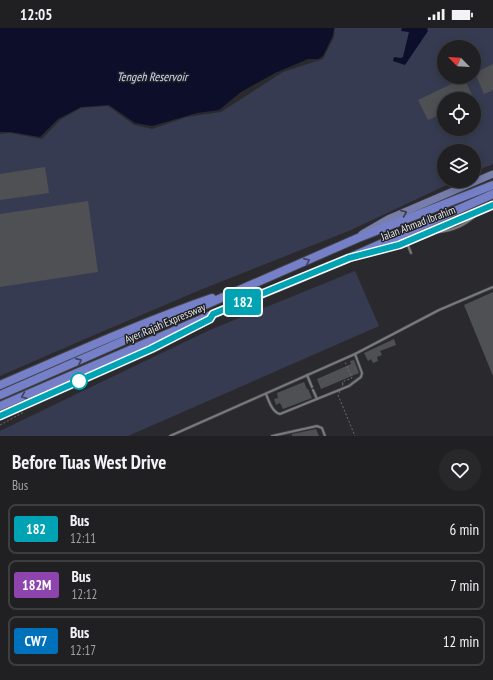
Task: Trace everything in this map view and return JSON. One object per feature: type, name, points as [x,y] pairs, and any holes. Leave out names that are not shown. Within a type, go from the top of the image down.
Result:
[{"type":"highway","name":"Ayer Rajah Expressway","points":[[0,395],[358,238],[493,185]]},
{"type":"highway","name":"Ayer Rajah Expressway","points":[[0,406],[213,314],[349,258],[493,194]]},
{"type":"highway","points":[[0,386],[175,310],[271,277]]},
{"type":"highway","points":[[0,416],[151,349],[210,319],[213,314]]},
{"type":"main road","name":"Jalan Ahmad Ibrahim","points":[[358,238],[363,233],[388,219],[493,174]]},
{"type":"main road","name":"Jalan Ahmad Ibrahim","points":[[349,258],[399,245],[493,205]]},
{"type":"lane","points":[[406,242],[411,253]]},
{"type":"lane","points":[[170,436],[355,354],[439,310],[493,288]]},
{"type":"lane","points":[[266,394],[274,411],[280,414],[349,386],[361,377],[362,371],[355,354]]},
{"type":"lane","points":[[307,375],[317,399]]},
{"type":"lane","points":[[272,436],[317,426],[322,428],[325,436]]},
{"type":"path","points":[[344,359],[352,378],[342,382],[343,384],[338,395],[355,436]]},
{"type":"shaded area","points":[[335,28],[493,28],[493,164],[481,169],[481,144],[437,144],[437,188],[440,188],[351,230],[200,290],[0,376],[0,134],[10,133],[42,139],[60,120],[81,108],[108,106],[134,125],[152,129],[187,117],[221,112],[283,72],[323,59],[334,37]]},
{"type":"shaded area","points":[[355,271],[379,326],[128,436],[0,436],[0,431],[212,329]]},
{"type":"water","name":"Tengeh Reservoir","points":[[0,28],[334,28],[333,35],[323,56],[318,59],[308,59],[275,73],[241,92],[219,110],[197,113],[152,126],[135,123],[109,105],[81,107],[58,119],[40,137],[11,132],[0,132]]},
{"type":"water","points":[[402,28],[427,28],[428,31],[405,65],[393,61],[394,57],[403,57],[409,32],[401,31]]},
{"type":"building","points":[[493,64],[493,90],[484,94],[480,84],[481,84],[481,70]]},
{"type":"building","points":[[451,84],[467,84],[471,92],[437,92],[437,116],[428,120],[418,100]]},
{"type":"building","points":[[45,167],[49,193],[0,200],[0,174]]},
{"type":"building","points":[[88,201],[98,272],[0,287],[0,214]]},
{"type":"building","points":[[493,292],[493,376],[464,305]]},
{"type":"building","points":[[394,339],[396,345],[380,351],[382,355],[377,357],[378,361],[373,363],[371,359],[368,361],[364,353]]},
{"type":"building","points":[[354,360],[359,373],[321,389],[317,379],[351,364],[350,361]]},
{"type":"building","points":[[304,382],[312,398],[283,409],[280,403],[276,405],[274,399],[278,398],[277,393]]},
{"type":"building","points":[[316,429],[319,436],[292,436],[292,434]]},
{"type":"bus line","name":"182","points":[[0,416],[151,349],[210,319],[213,314],[349,258],[399,245],[493,205]]}]
